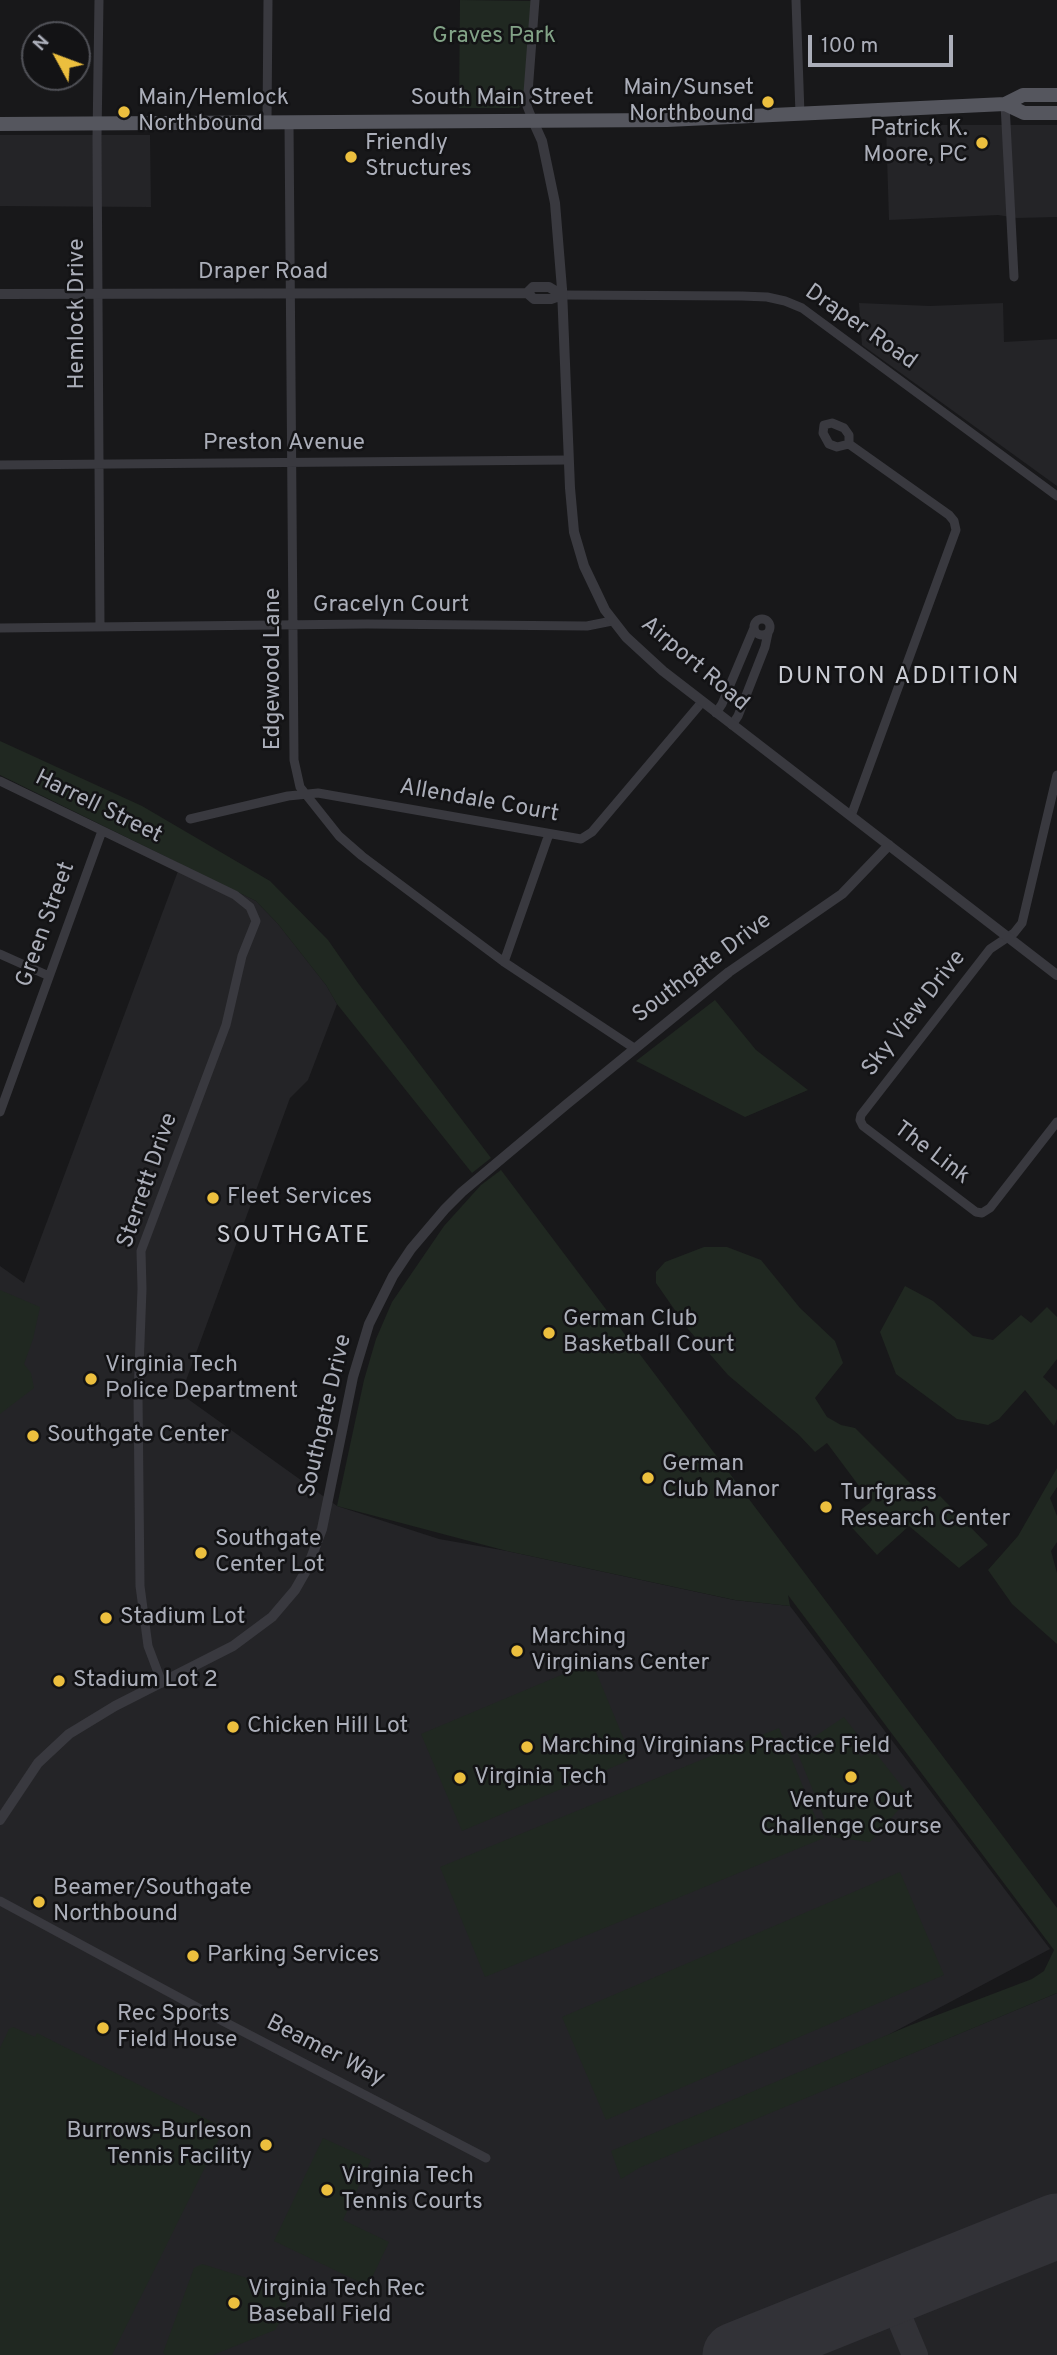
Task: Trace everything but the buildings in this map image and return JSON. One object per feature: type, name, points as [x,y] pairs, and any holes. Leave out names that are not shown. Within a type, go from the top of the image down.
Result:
[{"type":"main road","name":"South Main Street","points":[[0,124],[667,121],[1005,104],[1023,95],[1057,95]]},
{"type":"main road","name":"South Main Street","points":[[1005,104],[1024,113],[1057,113]]},
{"type":"street","name":"Hemlock Drive","points":[[99,0],[100,627]]},
{"type":"street","points":[[267,123],[268,0]]},
{"type":"street","points":[[533,121],[527,106],[535,0]]},
{"type":"street","points":[[796,0],[800,114]]},
{"type":"street","points":[[1005,104],[1014,278]]},
{"type":"street","name":"Airport Road","points":[[533,121],[542,141],[555,204],[572,518],[578,547],[593,588],[612,621],[640,651],[702,702],[1057,975]]},
{"type":"street","name":"Edgewood Lane","points":[[289,123],[294,760],[303,793],[339,836],[362,856],[504,962],[634,1048]]},
{"type":"street","name":"Draper Road","points":[[0,294],[527,293],[533,287],[549,287],[562,295],[767,297],[785,301],[821,322],[1057,496]]},
{"type":"street","points":[[849,444],[949,515],[956,530],[851,816]]},
{"type":"street","name":"Preston Avenue","points":[[0,465],[568,460]]},
{"type":"street","points":[[716,713],[754,628],[759,620],[765,620],[769,624],[765,647],[732,725]]},
{"type":"street","name":"Gracelyn Court","points":[[0,628],[587,626],[612,621]]},
{"type":"street","name":"Allendale Court","points":[[190,819],[303,793],[318,793],[581,839],[592,832],[702,702]]},
{"type":"street","name":"Sky View Drive","points":[[860,1120],[861,1115],[990,949],[1018,929],[1024,919],[1057,775]]},
{"type":"street","name":"Harrell Street","points":[[0,781],[179,869]]},
{"type":"street","name":"Green Street","points":[[0,1112],[102,831]]},
{"type":"street","points":[[504,962],[549,834]]},
{"type":"street","name":"Southgate Drive","points":[[0,1820],[26,1779],[52,1748],[96,1716],[233,1646],[278,1611],[295,1590],[317,1545],[328,1506],[361,1348],[377,1305],[405,1258],[432,1223],[461,1192],[634,1048],[746,960],[842,894],[888,845]]},
{"type":"street","name":"Sterrett Drive","points":[[162,1683],[148,1646],[140,1586],[138,1395],[141,1251],[226,1025],[242,956],[256,921],[250,907],[235,895],[179,869]]},
{"type":"street","points":[[0,954],[49,976]]},
{"type":"street","name":"The Link","points":[[860,1120],[863,1126],[976,1212],[982,1213],[990,1208],[1057,1122]]},
{"type":"street","name":"Beamer Way","points":[[0,1900],[215,2017],[486,2158]]},
{"type":"shaded area","points":[[886,125],[1057,125],[1057,217],[1017,218],[998,215],[889,220]]},
{"type":"shaded area","points":[[0,135],[150,135],[151,207],[0,206]]},
{"type":"shaded area","points":[[859,303],[930,306],[1003,303],[1004,342],[1057,339],[1057,486],[862,345]]},
{"type":"shaded area","name":"Virginia Tech","points":[[181,863],[256,901],[278,924],[326,985],[337,1004],[308,1080],[290,1098],[181,1394],[337,1506],[439,1539],[734,1600],[790,1606],[1050,1949],[645,2164],[1057,1993],[1057,2355],[0,2355],[0,1266],[24,1283]]},
{"type":"green space","name":"Graves Park","points":[[460,0],[532,1],[524,103],[519,108],[459,108]]},
{"type":"green space","points":[[0,741],[142,806],[270,881],[328,940],[491,1158],[472,1173],[337,1004],[326,985],[278,924],[256,901],[0,775]]},
{"type":"green space","points":[[715,1000],[756,1050],[808,1090],[745,1117],[636,1061]]},
{"type":"green space","points":[[501,1170],[1057,1908],[1057,1993],[639,2168],[621,2179],[611,2151],[911,2025],[1032,1979],[1044,1971],[1054,1950],[788,1595],[790,1606],[735,1600],[507,1551],[337,1506],[364,1380],[376,1339],[392,1302],[444,1226],[481,1185]]},
{"type":"green space","points":[[704,1247],[727,1247],[761,1260],[800,1308],[835,1341],[843,1363],[815,1398],[827,1417],[841,1425],[855,1428],[926,1499],[940,1496],[988,1545],[959,1568],[909,1526],[877,1555],[846,1521],[871,1502],[827,1443],[815,1452],[799,1435],[728,1375],[688,1329],[656,1283],[656,1272],[665,1262]]},
{"type":"green space","points":[[905,1286],[933,1301],[973,1336],[993,1340],[1021,1315],[1031,1323],[1047,1307],[1057,1317],[1057,1359],[1043,1377],[1057,1390],[1057,1419],[1054,1426],[1025,1390],[999,1419],[988,1425],[957,1419],[896,1374],[880,1332]]},
{"type":"green space","points":[[0,1290],[40,1307],[24,1364],[31,1373],[34,1388],[0,1414]]},
{"type":"green space","points":[[1057,1468],[1057,1487],[1050,1498],[1057,1516],[1057,1542],[1051,1551],[1057,1573],[1057,1644],[1012,1604],[988,1570],[1018,1536]]},
{"type":"green space","name":"Marching Virginians Practice Field","points":[[592,1662],[632,1759],[462,1831],[421,1734]]},
{"type":"green space","name":"Venture Out Challenge Course","points":[[844,1717],[860,1738],[852,1745],[861,1757],[872,1748],[910,1797],[870,1842],[832,1837],[796,1749]]},
{"type":"green space","points":[[779,1728],[824,1838],[485,1977],[440,1867]]},
{"type":"green space","points":[[900,1872],[944,1975],[606,2120],[562,2017]]},
{"type":"green space","points":[[13,2027],[35,2037],[37,2033],[220,2126],[222,2133],[112,2355],[0,2355],[0,2048],[9,2029]]},
{"type":"green space","name":"Virginia Tech Tennis Courts","points":[[323,2138],[371,2160],[343,2220],[389,2242],[368,2286],[274,2241]]},
{"type":"green space","name":"Virginia Tech Rec Baseball Field","points":[[202,2264],[289,2291],[284,2315],[275,2330],[213,2355],[163,2353],[194,2268]]},
{"type":"taxiway","points":[[889,2293],[915,2355]]},
{"type":"runway","points":[[735,2355],[1057,2226]]},
{"type":"place","name":"Main/Sunset Northbound","points":[[768,102]]},
{"type":"place","name":"Main/Hemlock Northbound","points":[[124,112]]},
{"type":"place","name":"Patrick K. Moore, PC","points":[[982,143]]},
{"type":"place","name":"Friendly Structures","points":[[351,157]]},
{"type":"place","name":"Fleet Services","points":[[213,1198]]},
{"type":"place","name":"German Club Basketball Court","points":[[549,1333]]},
{"type":"place","name":"Virginia Tech Police Department","points":[[91,1379]]},
{"type":"place","name":"Southgate Center","points":[[33,1436]]},
{"type":"place","name":"German Club Manor","points":[[648,1478]]},
{"type":"place","name":"Turfgrass Research Center","points":[[826,1507]]},
{"type":"place","name":"Southgate Center Lot","points":[[201,1553]]},
{"type":"place","name":"Stadium Lot","points":[[106,1618]]},
{"type":"place","name":"Marching Virginians Center","points":[[517,1651]]},
{"type":"place","name":"Stadium Lot 2","points":[[59,1681]]},
{"type":"place","name":"Chicken Hill Lot","points":[[233,1727]]},
{"type":"place","name":"Marching Virginians Practice Field","points":[[527,1747]]},
{"type":"place","name":"Venture Out Challenge Course","points":[[851,1777]]},
{"type":"place","name":"Virginia Tech","points":[[460,1778]]},
{"type":"place","name":"Beamer/Southgate Northbound","points":[[39,1902]]},
{"type":"place","name":"Parking Services","points":[[193,1956]]},
{"type":"place","name":"Rec Sports Field House","points":[[103,2028]]},
{"type":"place","name":"Burrows-Burleson Tennis Facility","points":[[266,2145]]},
{"type":"place","name":"Virginia Tech Tennis Courts","points":[[327,2190]]},
{"type":"place","name":"Virginia Tech Rec Baseball Field","points":[[234,2303]]},
{"type":"district","name":"DUNTON ADDITION","points":[[899,678]]},
{"type":"district","name":"SOUTHGATE","points":[[294,1237]]}]
